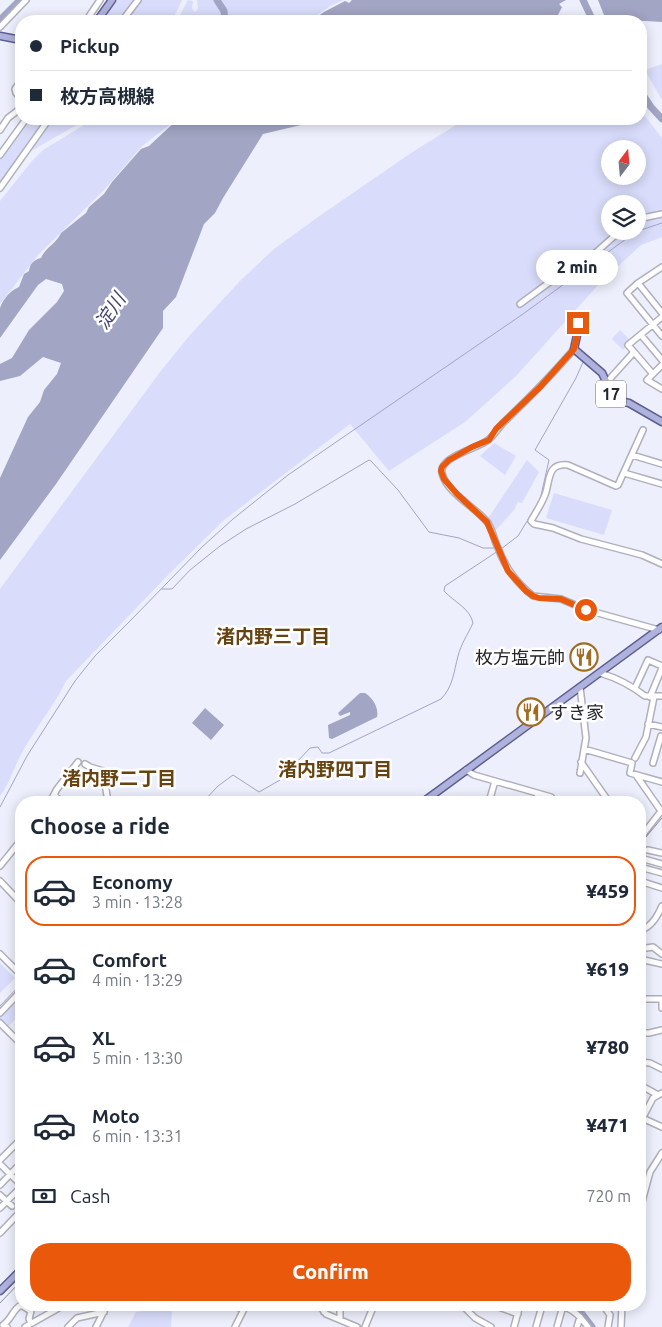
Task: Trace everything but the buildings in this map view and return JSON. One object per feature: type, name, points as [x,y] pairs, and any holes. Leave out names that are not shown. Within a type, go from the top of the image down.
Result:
[{"type":"main road","points":[[101,15],[112,0]]},
{"type":"main road","points":[[0,36],[15,39]]},
{"type":"main road","points":[[574,349],[578,323]]},
{"type":"main road","name":"17","points":[[574,349],[602,373],[615,400],[629,403],[662,422]]},
{"type":"main road","points":[[430,796],[508,742],[661,629]]},
{"type":"main road","points":[[0,1291],[15,1276]]},
{"type":"street","points":[[0,27],[26,0]]},
{"type":"street","points":[[90,15],[100,0]]},
{"type":"street","points":[[127,15],[138,0]]},
{"type":"street","points":[[0,130],[8,118],[15,112]]},
{"type":"street","points":[[0,156],[22,125]]},
{"type":"street","points":[[0,188],[45,125]]},
{"type":"street","points":[[646,217],[662,214]]},
{"type":"street","points":[[520,304],[562,273],[593,255],[610,240]]},
{"type":"street","points":[[662,266],[627,293],[662,336]]},
{"type":"street","points":[[638,283],[662,313]]},
{"type":"street","points":[[652,373],[628,345],[662,317]]},
{"type":"street","points":[[641,335],[662,360]]},
{"type":"street","points":[[574,349],[540,387],[496,429],[489,440],[449,460],[442,467],[441,471],[444,479],[457,494],[487,522],[508,571],[533,596],[561,599],[586,610],[661,629]]},
{"type":"street","points":[[607,382],[634,352]]},
{"type":"street","points":[[662,365],[647,380],[662,388]]},
{"type":"street","points":[[643,430],[624,473],[616,486],[568,465],[554,468],[549,476],[546,493],[532,521],[534,524],[553,528],[581,539],[642,555],[662,564]]},
{"type":"street","points":[[632,455],[662,464]]},
{"type":"street","points":[[624,473],[662,484]]},
{"type":"street","points":[[635,688],[648,660],[662,667],[652,697],[646,737],[635,758]]},
{"type":"street","points":[[600,673],[635,688],[645,696],[662,696]]},
{"type":"street","points":[[580,687],[586,738],[580,772]]},
{"type":"street","points":[[648,724],[662,727]]},
{"type":"street","points":[[653,763],[659,756],[661,736]]},
{"type":"street","points":[[584,750],[632,763],[630,773],[662,782]]},
{"type":"street","points":[[55,796],[78,762]]},
{"type":"street","points":[[581,762],[605,796]]},
{"type":"street","points":[[85,764],[90,768],[103,771],[107,796]]},
{"type":"street","points":[[466,770],[474,775],[547,796]]},
{"type":"street","points":[[636,774],[661,811],[646,830]]},
{"type":"street","points":[[491,796],[495,781]]},
{"type":"street","points":[[0,866],[15,847]]},
{"type":"street","points":[[648,850],[662,853]]},
{"type":"street","points":[[646,860],[662,864]]},
{"type":"street","points":[[646,869],[662,873]]},
{"type":"street","points":[[0,882],[15,896]]},
{"type":"street","points":[[646,884],[662,888]]},
{"type":"street","points":[[646,928],[654,920],[662,906]]},
{"type":"street","points":[[646,949],[653,948],[662,954]]},
{"type":"street","points":[[0,954],[15,969]]},
{"type":"street","points":[[646,960],[662,964]]},
{"type":"street","points":[[0,1013],[15,997]]},
{"type":"street","points":[[646,998],[662,999],[662,1008]]},
{"type":"street","points":[[0,1023],[15,1038]]},
{"type":"street","points":[[646,1033],[662,1030]]},
{"type":"street","points":[[646,1063],[662,1068]]},
{"type":"street","points":[[646,1088],[660,1094]]},
{"type":"street","points":[[646,1109],[653,1098],[660,1094]]},
{"type":"street","points":[[646,1119],[662,1127]]},
{"type":"street","points":[[0,1160],[15,1145]]},
{"type":"street","points":[[646,1187],[650,1172],[662,1153]]},
{"type":"street","points":[[0,1164],[15,1179]]},
{"type":"street","points":[[0,1185],[15,1169]]},
{"type":"street","points":[[0,1208],[15,1192]]},
{"type":"street","points":[[0,1195],[12,1206]]},
{"type":"street","points":[[0,1232],[15,1217]]},
{"type":"street","points":[[3,1326],[10,1320],[15,1311]]},
{"type":"street","points":[[31,1311],[29,1319],[31,1323]]},
{"type":"street","points":[[25,1327],[53,1311]]},
{"type":"street","points":[[235,1327],[243,1311]]},
{"type":"street","points":[[340,1311],[340,1319]]},
{"type":"street","points":[[365,1327],[372,1311]]},
{"type":"street","points":[[468,1311],[475,1318],[491,1327]]},
{"type":"street","points":[[510,1311],[518,1314]]},
{"type":"street","points":[[514,1327],[519,1311]]},
{"type":"street","points":[[536,1327],[540,1311]]},
{"type":"street","points":[[557,1327],[560,1311]]},
{"type":"street","points":[[573,1311],[588,1327]]},
{"type":"street","points":[[608,1311],[610,1315],[608,1327]]},
{"type":"street","points":[[621,1327],[622,1311]]},
{"type":"street","points":[[68,1327],[77,1318],[104,1312]]},
{"type":"street","points":[[96,1327],[104,1312]]},
{"type":"street","points":[[324,1312],[357,1327]]},
{"type":"street","points":[[577,1327],[580,1317]]},
{"type":"shaded area","points":[[114,0],[135,0],[124,15],[108,15]]},
{"type":"shaded area","points":[[140,0],[182,0],[175,15],[129,15]]},
{"type":"shaded area","points":[[188,0],[193,1],[192,9],[195,12],[198,9],[197,0],[215,0],[222,15],[180,15]]},
{"type":"shaded area","points":[[221,0],[343,0],[317,15],[226,15]]},
{"type":"shaded area","points":[[662,64],[662,100],[647,74],[647,69]]},
{"type":"shaded area","points":[[647,119],[662,138],[662,237],[641,245],[599,284],[516,376],[465,422],[389,471],[350,424],[224,520],[66,681],[19,758],[0,796],[0,589],[160,372],[190,335],[240,281],[274,249],[414,151],[456,125],[647,125]]},
{"type":"shaded area","points":[[26,125],[43,125],[0,184],[0,159]]},
{"type":"shaded area","points":[[48,125],[76,125],[31,151],[29,151]]},
{"type":"shaded area","points":[[84,125],[169,125],[142,146],[104,190],[38,255],[0,304],[0,201],[43,150]]},
{"type":"shaded area","points":[[620,330],[631,341],[623,350],[612,339]]},
{"type":"shaded area","points":[[494,443],[516,456],[505,475],[480,456]]},
{"type":"shaded area","points":[[527,460],[539,472],[522,503],[518,502],[514,510],[494,532],[487,520]]},
{"type":"shaded area","points":[[554,493],[612,510],[604,535],[546,518]]},
{"type":"shaded area","points":[[0,963],[15,978],[0,993]]},
{"type":"shaded area","points":[[15,1001],[15,1019],[8,1027],[0,1020],[0,1017]]},
{"type":"shaded area","points":[[171,1311],[171,1327],[128,1327],[136,1312]]},
{"type":"water","points":[[352,0],[566,0],[559,4],[562,7],[558,15],[320,15],[345,1],[349,3]]},
{"type":"water","points":[[598,0],[662,0],[662,22],[647,21],[647,15],[604,15]]},
{"type":"water","name":"淀川","points":[[172,125],[301,125],[263,134],[215,213],[204,224],[176,297],[163,311],[163,328],[56,484],[0,560],[0,478],[28,417],[40,402],[44,390],[57,374],[61,363],[43,357],[20,376],[0,381],[0,364],[12,358],[29,330],[57,302],[64,291],[62,284],[46,279],[38,285],[0,338],[1,305],[10,293],[19,287],[24,274],[29,271],[32,263],[41,258],[61,233],[86,213],[89,207],[104,194],[141,149],[149,146]]},
{"type":"water","points":[[360,693],[365,693],[373,700],[377,710],[377,717],[332,739],[329,738],[328,725],[350,715],[350,712],[340,716],[338,713]]},
{"type":"water","points":[[205,708],[224,725],[211,740],[192,723]]},
{"type":"waterway","points":[[0,20],[20,0]]},
{"type":"waterway","points":[[217,0],[224,15]]},
{"type":"waterway","points":[[583,0],[590,15]]},
{"type":"waterway","points":[[647,101],[662,119]]},
{"type":"waterway","points":[[646,228],[662,223]]},
{"type":"waterway","points":[[0,807],[27,756],[75,681],[95,656],[202,547],[233,519],[288,475],[523,314],[625,240]]},
{"type":"waterway","points":[[501,549],[518,536],[540,500],[549,460],[535,450],[576,378],[584,360]]},
{"type":"waterway","points":[[162,589],[172,589],[190,570],[220,546],[246,529],[295,504],[369,460],[398,490],[429,532],[459,538],[483,548],[495,548]]},
{"type":"waterway","points":[[209,796],[233,775],[259,792],[280,780],[310,748],[318,747],[322,753],[329,753],[441,699],[451,684],[459,652],[473,623],[469,613],[444,591],[445,586],[498,551]]},
{"type":"waterway","points":[[0,1006],[15,990]]},
{"type":"waterway","points":[[580,1311],[592,1327]]},
{"type":"railway","points":[[646,837],[662,818]]},
{"type":"railway","points":[[0,1303],[15,1287]]},
{"type":"place","name":"枚方塩元帥","points":[[584,657]]},
{"type":"place","name":"すき家","points":[[531,712]]},
{"type":"district","name":"渚内野三丁目","points":[[273,636]]},
{"type":"district","name":"渚内野四丁目","points":[[335,769]]},
{"type":"district","name":"渚内野二丁目","points":[[119,778]]},
{"type":"route","points":[[578,323],[576,346],[540,387],[496,429],[489,440],[449,460],[442,467],[441,471],[444,479],[457,494],[487,522],[508,571],[526,591],[539,598],[555,597],[586,610]]}]
